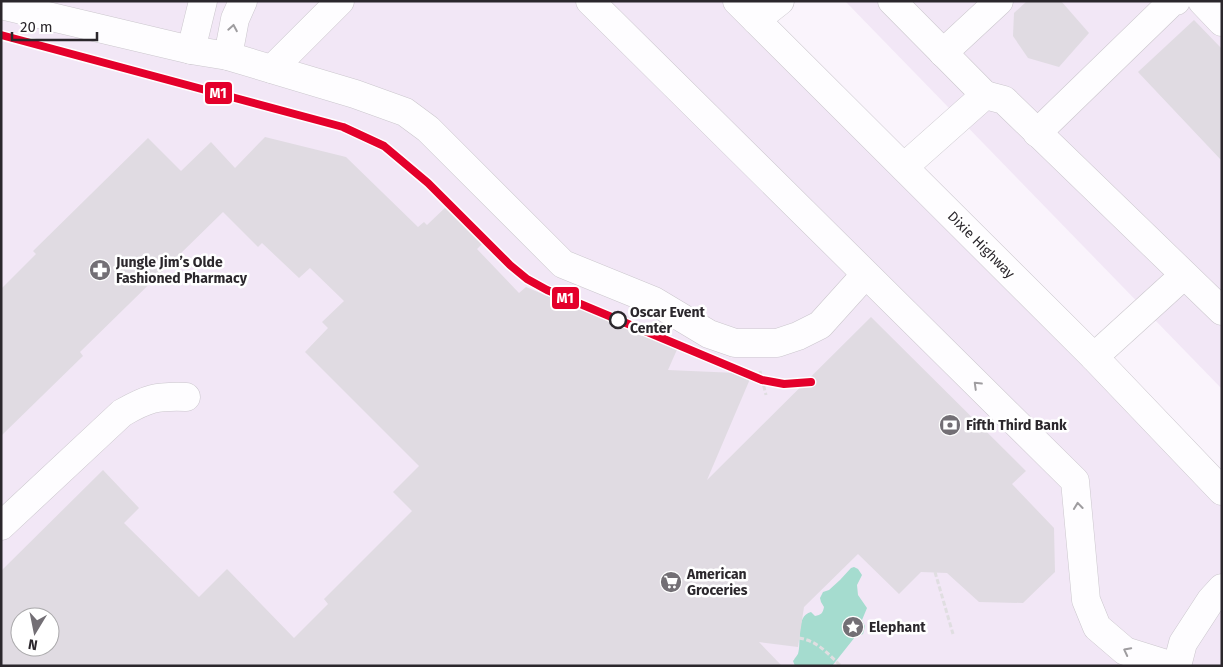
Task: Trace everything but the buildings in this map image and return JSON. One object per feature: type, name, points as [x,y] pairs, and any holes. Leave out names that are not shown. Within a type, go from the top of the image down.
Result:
[{"type":"main road","points":[[191,50],[203,1]]},
{"type":"main road","points":[[228,56],[235,19],[243,1]]},
{"type":"main road","points":[[272,69],[340,1]]},
{"type":"main road","points":[[590,1],[1075,481],[1086,600],[1097,628],[1125,651],[1175,666],[1184,643],[1211,600],[1222,588]]},
{"type":"main road","name":"Dixie Highway","points":[[737,1],[1094,357],[1222,491]]},
{"type":"main road","points":[[756,20],[780,1]]},
{"type":"main road","points":[[892,1],[986,95],[1004,100],[1183,276],[1222,311]]},
{"type":"main road","points":[[943,53],[999,1]]},
{"type":"main road","points":[[1202,1],[1222,22]]},
{"type":"main road","points":[[1037,133],[1164,5]]},
{"type":"main road","points":[[1,6],[191,50],[228,56],[355,94],[405,112],[428,129],[563,264],[654,301],[709,334],[735,343],[777,342],[798,336],[820,325],[865,274]]},
{"type":"main road","points":[[904,167],[986,95]]},
{"type":"main road","points":[[1094,357],[1183,276]]},
{"type":"main road","points":[[1,526],[122,413],[145,400],[166,396],[186,397]]},
{"type":"path","points":[[760,370],[766,395]]},
{"type":"path","points":[[935,572],[953,634]]},
{"type":"path","points":[[799,638],[818,644],[841,666]]},
{"type":"shaded area","points":[[1,1],[737,1],[1222,491],[1222,666],[1,666]]},
{"type":"shaded area","points":[[845,1],[1222,1],[1222,389]]},
{"type":"shaded area","points":[[854,567],[862,575],[857,585],[858,595],[867,608],[862,620],[865,626],[863,634],[855,637],[832,666],[795,666],[793,661],[798,654],[803,619],[806,614],[811,612],[815,616],[823,611],[824,607],[820,598],[823,592],[829,590]]},
{"type":"transit line","name":"M1","points":[[1,35],[343,127],[384,146],[428,183],[510,265],[527,279],[547,290],[762,380],[784,384],[811,382]]},
{"type":"place","name":"Jungle Jim’s Olde Fashioned Pharmacy","points":[[100,270]]},
{"type":"place","name":"Oscar Event Center","points":[[618,320]]},
{"type":"place","name":"Fifth Third Bank","points":[[950,425]]},
{"type":"place","name":"American Groceries","points":[[671,582]]},
{"type":"place","name":"Elephant","points":[[853,627]]}]
